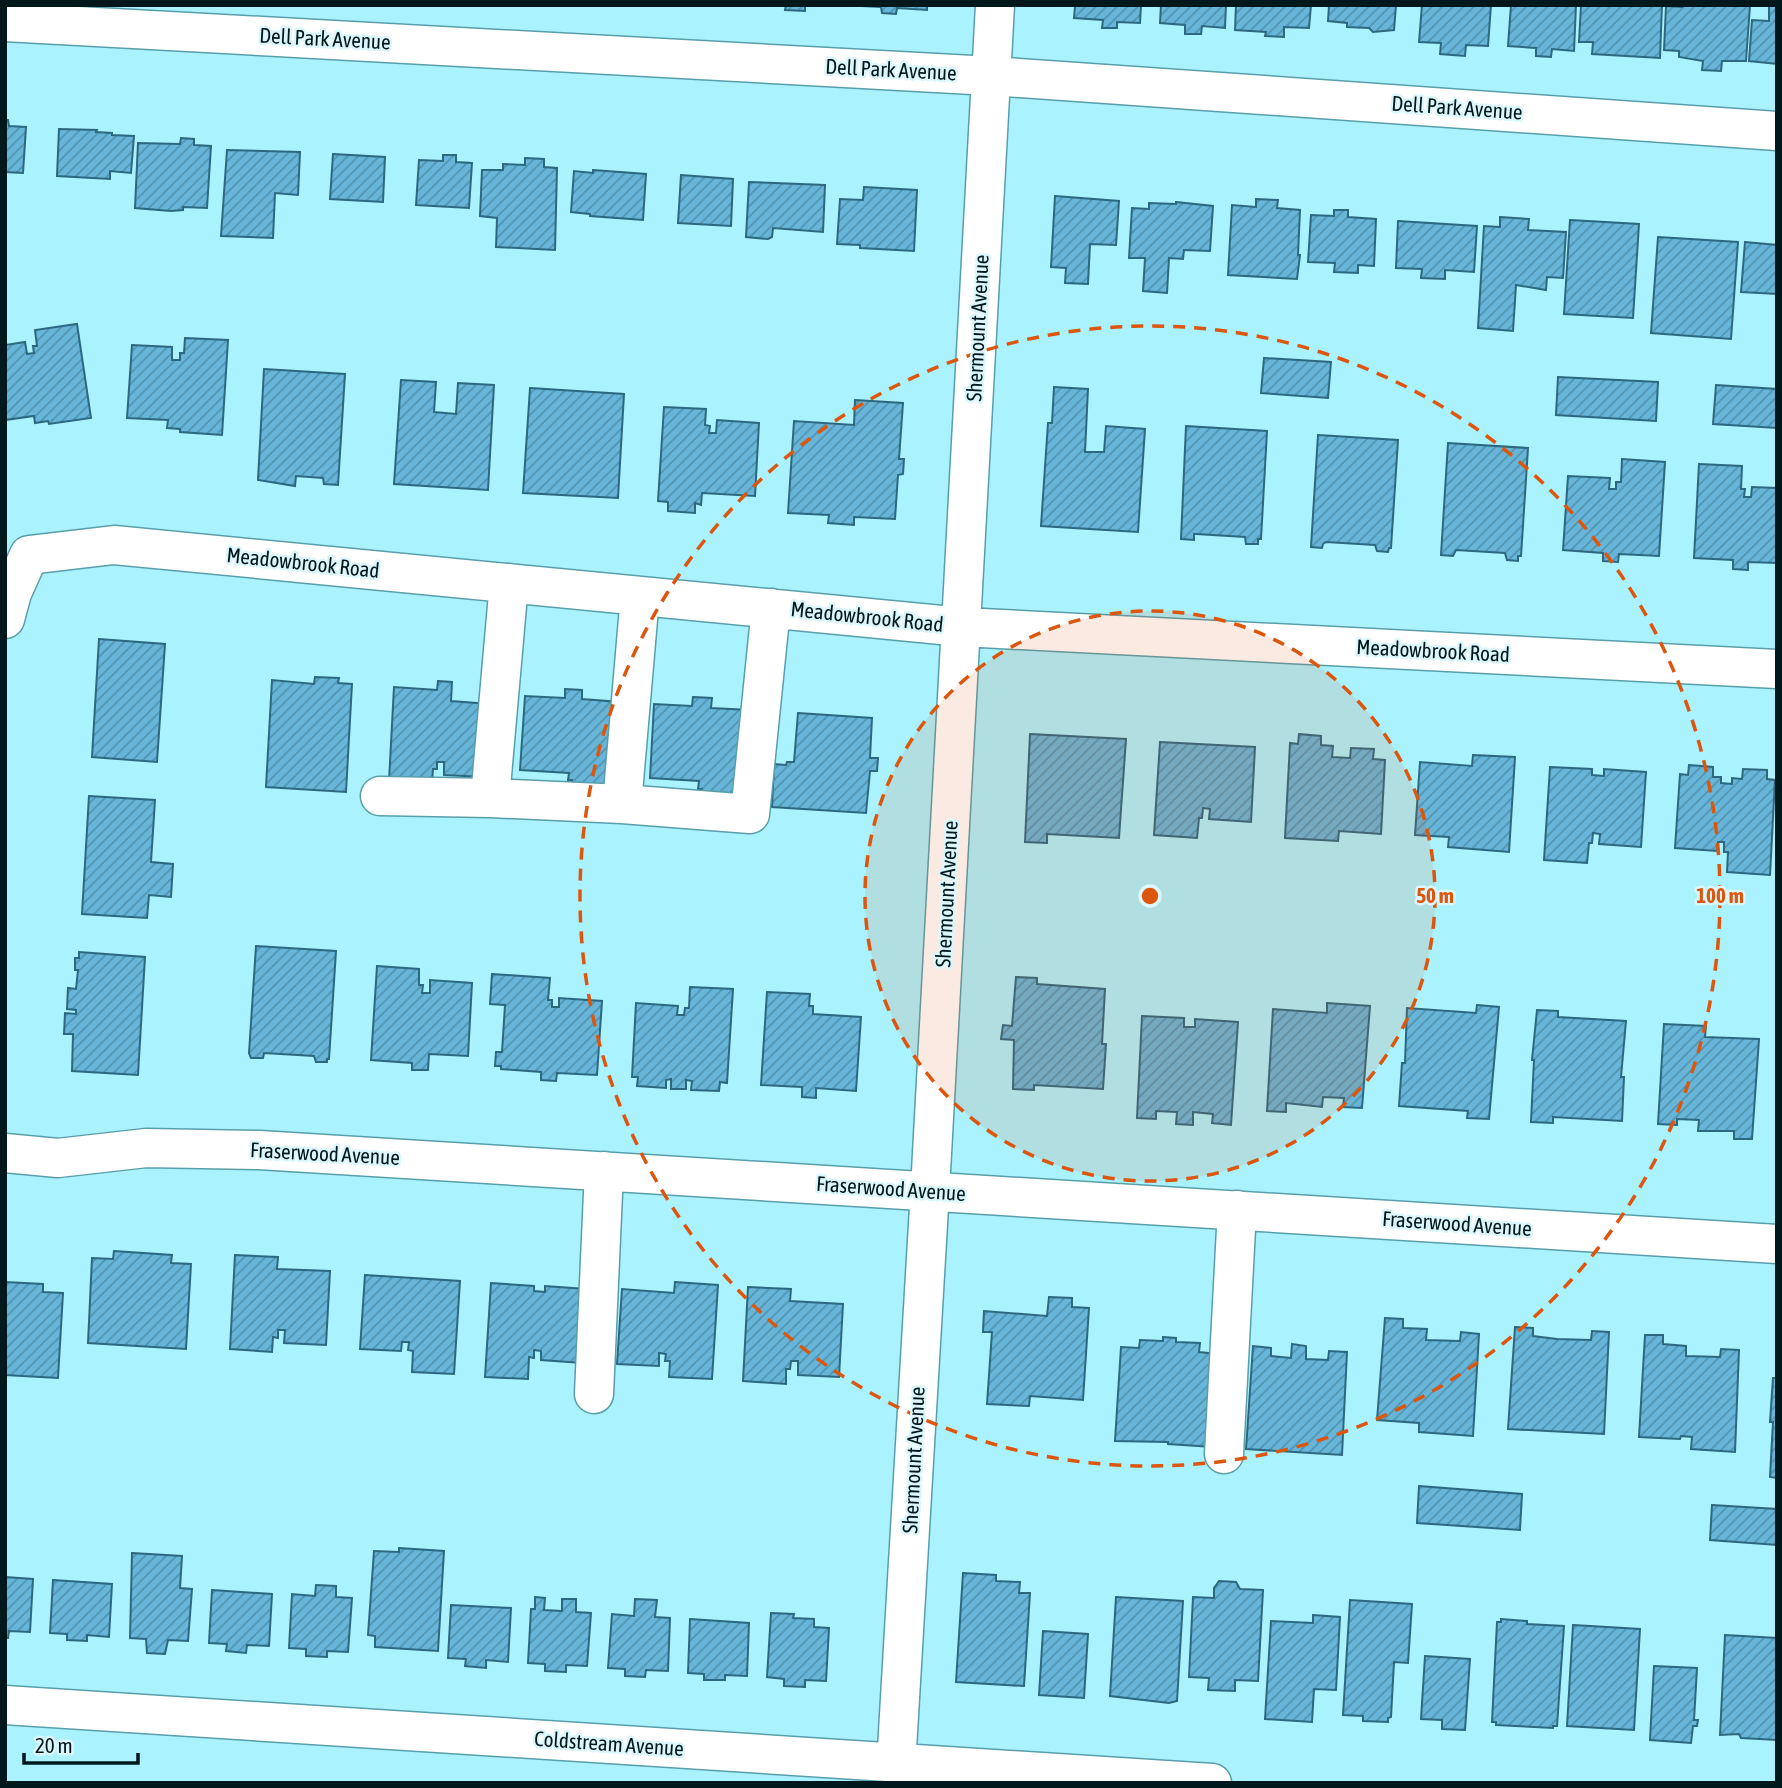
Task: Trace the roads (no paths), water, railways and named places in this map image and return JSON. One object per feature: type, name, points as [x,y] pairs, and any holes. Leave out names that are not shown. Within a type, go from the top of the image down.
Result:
[{"type":"street","name":"Shermount Avenue","points":[[896,1773],[995,5]]},
{"type":"street","name":"Dell Park Avenue","points":[[5,22],[991,76],[1777,131]]},
{"type":"street","name":"Meadowbrook Road","points":[[5,619],[12,593],[29,555],[114,545],[962,626],[1777,669]]},
{"type":"street","points":[[490,798],[509,583]]},
{"type":"street","points":[[622,804],[640,596]]},
{"type":"street","points":[[380,796],[622,804],[750,814],[771,608]]},
{"type":"street","name":"Fraserwood Avenue","points":[[5,1153],[58,1158],[146,1148],[259,1150],[1777,1244]]},
{"type":"street","points":[[594,1394],[604,1171]]},
{"type":"street","points":[[1224,1454],[1237,1210]]},
{"type":"street","name":"Coldstream Avenue","points":[[5,1705],[896,1773],[1212,1783]]}]
